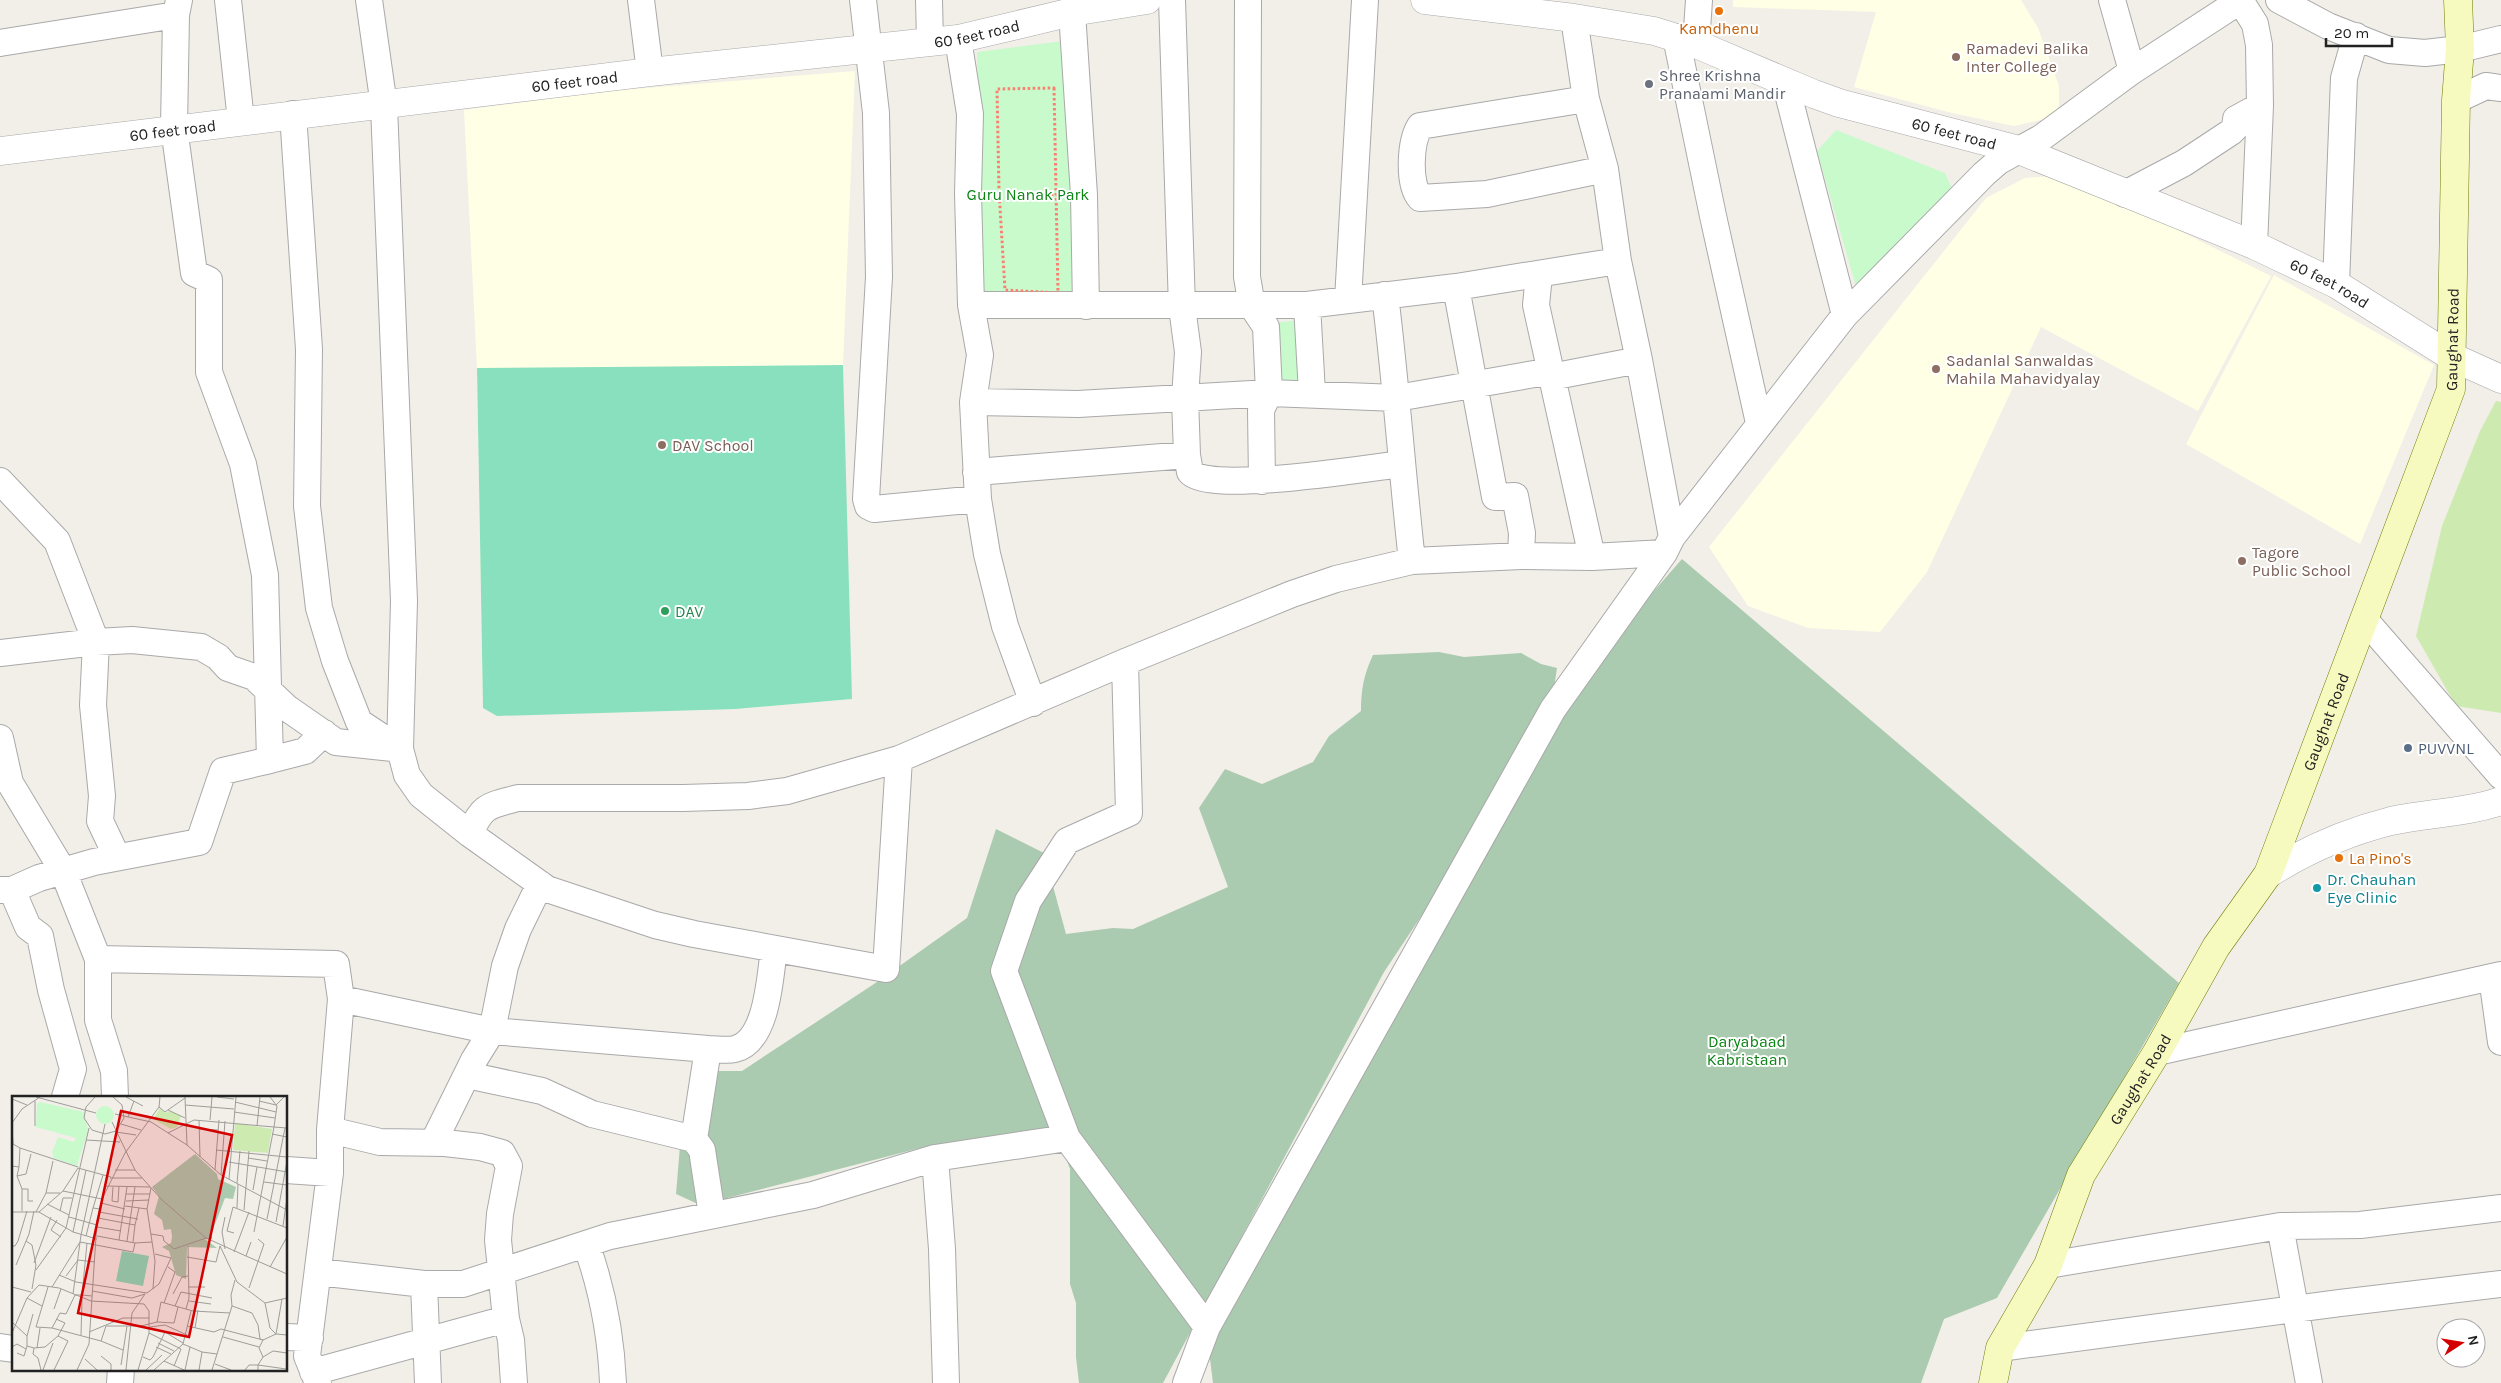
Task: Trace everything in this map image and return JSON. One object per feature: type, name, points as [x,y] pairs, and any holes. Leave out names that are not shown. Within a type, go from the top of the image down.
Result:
[{"type":"main road","name":"Gaughat Road","points":[[1992,1383],[2000,1348],[2048,1265],[2081,1174],[2157,1052],[2216,947],[2268,874],[2451,389],[2456,100],[2460,49],[2458,0]]},
{"type":"street","points":[[228,0],[241,121]]},
{"type":"street","points":[[369,0],[384,106],[404,601],[400,749],[407,775],[421,795],[470,834],[547,889],[655,924],[886,970],[899,759]]},
{"type":"street","points":[[641,0],[650,72]]},
{"type":"street","points":[[862,0],[876,114],[879,277],[866,499],[868,506],[874,509],[978,499]]},
{"type":"street","points":[[929,0],[930,42]]},
{"type":"street","name":"60 feet road","points":[[0,151],[174,128],[293,114],[384,106],[650,72],[958,39],[1098,4],[1147,0]]},
{"type":"street","points":[[1172,0],[1182,307],[1188,352],[1185,398],[1187,455],[1190,472],[1194,477],[1200,479],[1262,481],[1401,464]]},
{"type":"street","points":[[1248,0],[1246,277],[1252,306],[1266,327],[1269,393],[1261,410],[1262,481]]},
{"type":"street","points":[[1348,300],[1365,0]]},
{"type":"street","name":"60 feet road","points":[[1425,0],[1574,18],[1654,31],[1686,40],[1784,82],[1839,103],[2019,150],[2254,246],[2336,284],[2452,357],[2501,379]]},
{"type":"street","points":[[1698,0],[1686,40],[1712,216],[1759,423]]},
{"type":"street","points":[[2112,0],[2132,71]]},
{"type":"street","points":[[1186,1383],[1206,1327],[1553,709],[1668,545],[1759,423],[1845,315],[1999,161],[2040,138],[2132,71],[2240,0],[2255,24],[2257,38],[2260,106],[2254,246]]},
{"type":"street","points":[[2279,0],[2328,26],[2389,50],[2425,53],[2460,49],[2501,39]]},
{"type":"street","points":[[0,43],[178,8],[174,128],[194,273],[208,280],[210,372],[243,464],[265,575],[270,760]]},
{"type":"street","points":[[1072,12],[1084,195],[1086,306]]},
{"type":"street","points":[[1574,18],[1586,98],[1605,169],[1618,261],[1639,360],[1668,545]]},
{"type":"street","points":[[2336,284],[2344,78],[2356,36]]},
{"type":"street","points":[[958,39],[970,114],[968,193],[971,304],[980,355],[973,402],[978,499],[987,554],[1005,626],[1033,702]]},
{"type":"street","points":[[1784,82],[1845,315]]},
{"type":"street","points":[[2456,100],[2486,86],[2501,88]]},
{"type":"street","points":[[1586,98],[1420,126],[1416,132],[1411,157],[1413,191],[1420,198],[1487,194],[1605,169]]},
{"type":"street","points":[[2125,194],[2208,148],[2235,128],[2236,119],[2260,106]]},
{"type":"street","points":[[293,114],[308,349],[307,506],[319,608],[335,661],[359,722],[400,749]]},
{"type":"street","points":[[971,304],[1182,307],[1307,305],[1456,287],[1618,261]]},
{"type":"street","points":[[1539,275],[1536,306],[1592,557]]},
{"type":"street","points":[[1456,287],[1495,497],[1515,496],[1522,533],[1521,556]]},
{"type":"street","points":[[1385,295],[1397,398],[1401,464],[1412,561]]},
{"type":"street","points":[[1307,305],[1312,393]]},
{"type":"street","points":[[1551,377],[1639,360]]},
{"type":"street","points":[[973,402],[1078,404],[1269,393],[1312,393],[1317,396],[1397,398],[1547,372],[1551,377]]},
{"type":"street","points":[[976,472],[1187,455]]},
{"type":"street","points":[[0,481],[57,541],[96,642],[93,705],[102,796],[100,821],[117,857]]},
{"type":"street","points":[[470,834],[478,813],[496,804],[518,798],[748,796],[787,791],[899,759],[1125,662],[1292,594],[1336,579],[1412,561],[1521,556],[1592,557],[1668,545]]},
{"type":"street","points":[[2365,620],[2501,776]]},
{"type":"street","points":[[0,653],[96,642],[132,640],[201,647],[218,657],[228,668],[254,677],[286,708],[336,742],[400,749]]},
{"type":"street","points":[[1125,662],[1129,813],[1067,841],[1028,901],[1004,971],[1067,1138],[1206,1327]]},
{"type":"street","points":[[65,1096],[73,1069],[51,990],[40,936],[28,927],[6,890],[63,871],[117,857],[200,842],[223,771],[305,751],[324,734]]},
{"type":"street","points":[[0,738],[10,783],[63,871],[98,959],[98,1020],[114,1071],[115,1096]]},
{"type":"street","points":[[2268,874],[2298,854],[2339,837],[2392,821],[2483,807],[2501,801]]},
{"type":"street","points":[[433,1143],[466,1075],[492,1031],[506,966],[518,929],[540,884]]},
{"type":"street","points":[[341,999],[492,1031],[708,1049],[736,1049],[750,1040],[764,1015],[774,949]]},
{"type":"street","points":[[98,959],[336,964],[341,999],[330,1130],[330,1173],[318,1272],[298,1337],[315,1378],[425,1342],[506,1319]]},
{"type":"street","points":[[2157,1052],[2496,976],[2501,1042]]},
{"type":"street","points":[[694,1139],[708,1049]]},
{"type":"street","points":[[466,1075],[542,1091],[592,1114],[694,1139],[702,1150],[712,1215]]},
{"type":"street","points":[[330,1130],[380,1142],[433,1143],[480,1147],[502,1153],[509,1166],[499,1223],[498,1240],[506,1319],[511,1340],[514,1383]]},
{"type":"street","points":[[318,1272],[424,1284],[464,1284],[610,1236],[813,1195],[935,1158],[1067,1138]]},
{"type":"street","points":[[935,1158],[942,1249],[946,1383]]},
{"type":"street","points":[[288,1170],[330,1173]]},
{"type":"street","points":[[2048,1265],[2280,1226],[2360,1225],[2501,1208]]},
{"type":"street","points":[[2280,1226],[2309,1383]]},
{"type":"street","points":[[586,1244],[599,1278],[612,1360],[613,1383]]},
{"type":"street","points":[[424,1284],[428,1383]]},
{"type":"street","points":[[2000,1348],[2297,1310],[2340,1302],[2501,1284]]},
{"type":"street","points":[[120,1383],[121,1370]]},
{"type":"path","points":[[1054,88],[1056,195],[1058,293],[1005,290],[998,191],[997,89],[1054,88]]},
{"type":"path","points":[[1041,194],[1056,195]]},
{"type":"shaded area","name":"Ramadevi Balika Inter College","points":[[1733,0],[2021,0],[2038,28],[2059,86],[2059,105],[2054,117],[2014,126],[1952,113],[1854,87],[1876,12],[1733,7]]},
{"type":"shaded area","name":"DAV School","points":[[855,71],[843,365],[846,607],[852,699],[736,709],[483,708],[477,368],[464,110],[609,91]]},
{"type":"shaded area","name":"Sadanlal Sanwaldas Mahila Mahavidyalay","points":[[2066,175],[2271,276],[2198,411],[2041,327],[1927,572],[1880,632],[1808,628],[1748,606],[1709,547],[1986,198],[2025,178]]},
{"type":"shaded area","points":[[2274,275],[2434,365],[2360,544],[2186,444]]},
{"type":"green space","name":"Guru Nanak Park","points":[[1071,40],[1077,297],[983,294],[977,52]]},
{"type":"green space","points":[[1836,130],[1945,173],[1953,191],[1857,290],[1817,151]]},
{"type":"green space","points":[[1303,320],[1303,383],[1279,383],[1271,323]]},
{"type":"green space","name":"DAV","points":[[843,365],[852,699],[736,709],[497,716],[483,708],[477,368]]},
{"type":"green space","points":[[2496,401],[2501,402],[2501,713],[2456,706],[2416,636],[2442,526],[2480,431]]},
{"type":"green space","name":"Daryabaad Kabristaan","points":[[1682,559],[2179,983],[1997,1298],[1944,1319],[1921,1383],[1213,1383],[1205,1319],[1554,728],[1646,600]]},
{"type":"green space","points":[[1439,652],[1464,657],[1521,653],[1541,664],[1557,668],[1553,695],[1482,825],[1384,972],[1163,1383],[1079,1383],[1076,1357],[1076,1303],[1070,1284],[1070,1169],[1055,1130],[920,1148],[700,1205],[676,1194],[681,1134],[696,1071],[742,1071],[877,982],[967,918],[996,829],[1044,853],[1066,934],[1113,928],[1133,929],[1228,887],[1199,808],[1225,769],[1262,784],[1313,762],[1329,736],[1361,711],[1364,682],[1373,655]]},
{"type":"place","name":"Kamdhenu","points":[[1719,11]]},
{"type":"place","name":"Ramadevi Balika Inter College","points":[[1956,57]]},
{"type":"place","name":"Shree Krishna Pranaami Mandir","points":[[1649,84]]},
{"type":"place","name":"Sadanlal Sanwaldas Mahila Mahavidyalay","points":[[1936,369]]},
{"type":"place","name":"DAV School","points":[[662,445]]},
{"type":"place","name":"Tagore Public School","points":[[2242,561]]},
{"type":"place","name":"DAV","points":[[665,611]]},
{"type":"place","name":"PUVVNL","points":[[2408,748]]},
{"type":"place","name":"La Pino's","points":[[2339,858]]},
{"type":"place","name":"Dr. Chauhan Eye Clinic","points":[[2317,888]]}]
